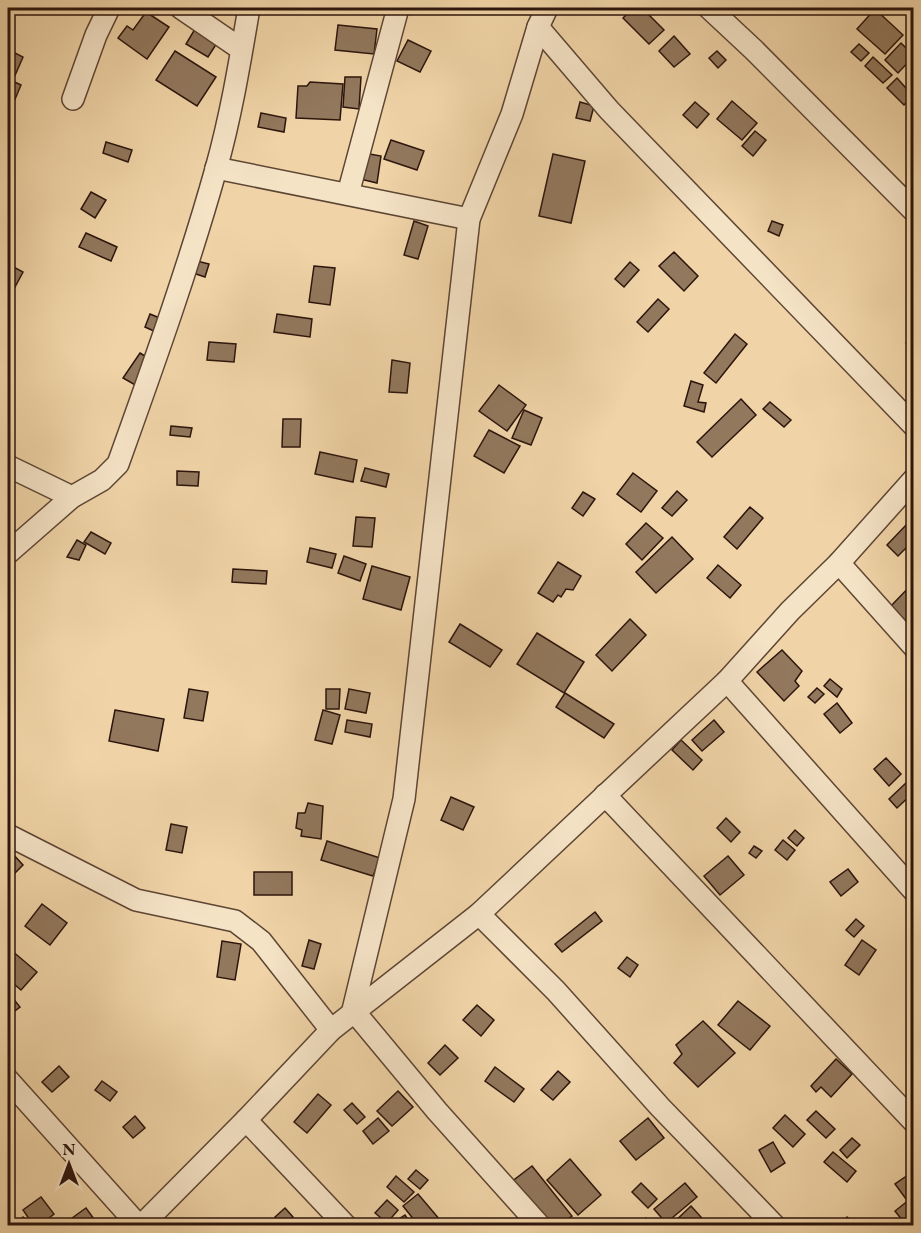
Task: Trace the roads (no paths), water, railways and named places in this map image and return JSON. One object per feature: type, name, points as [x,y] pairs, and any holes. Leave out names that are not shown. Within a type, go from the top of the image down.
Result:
[{"type":"street","points":[[73,99],[96,35],[110,8]]},
{"type":"street","points":[[181,8],[241,49]]},
{"type":"street","points":[[8,552],[72,497],[102,480],[118,464],[174,306],[216,168],[228,119],[249,8]]},
{"type":"street","points":[[348,194],[398,8]]},
{"type":"street","points":[[709,8],[754,50],[914,211]]},
{"type":"street","points":[[354,1010],[404,799],[469,219],[513,114],[542,17]]},
{"type":"street","points":[[542,17],[609,110],[914,426]]},
{"type":"street","points":[[216,168],[469,219]]},
{"type":"street","points":[[8,466],[72,497]]},
{"type":"street","points":[[8,1080],[140,1226],[246,1120],[331,1030],[479,914],[727,681],[790,611],[839,563],[914,479]]},
{"type":"street","points":[[839,563],[914,647]]},
{"type":"street","points":[[727,681],[914,891]]},
{"type":"street","points":[[605,795],[914,1122]]},
{"type":"street","points":[[8,835],[136,900],[235,921],[261,941],[331,1030]]},
{"type":"street","points":[[479,914],[556,991],[660,1107],[775,1226]]},
{"type":"street","points":[[354,1010],[437,1111],[540,1226]]},
{"type":"street","points":[[246,1120],[346,1226]]}]
